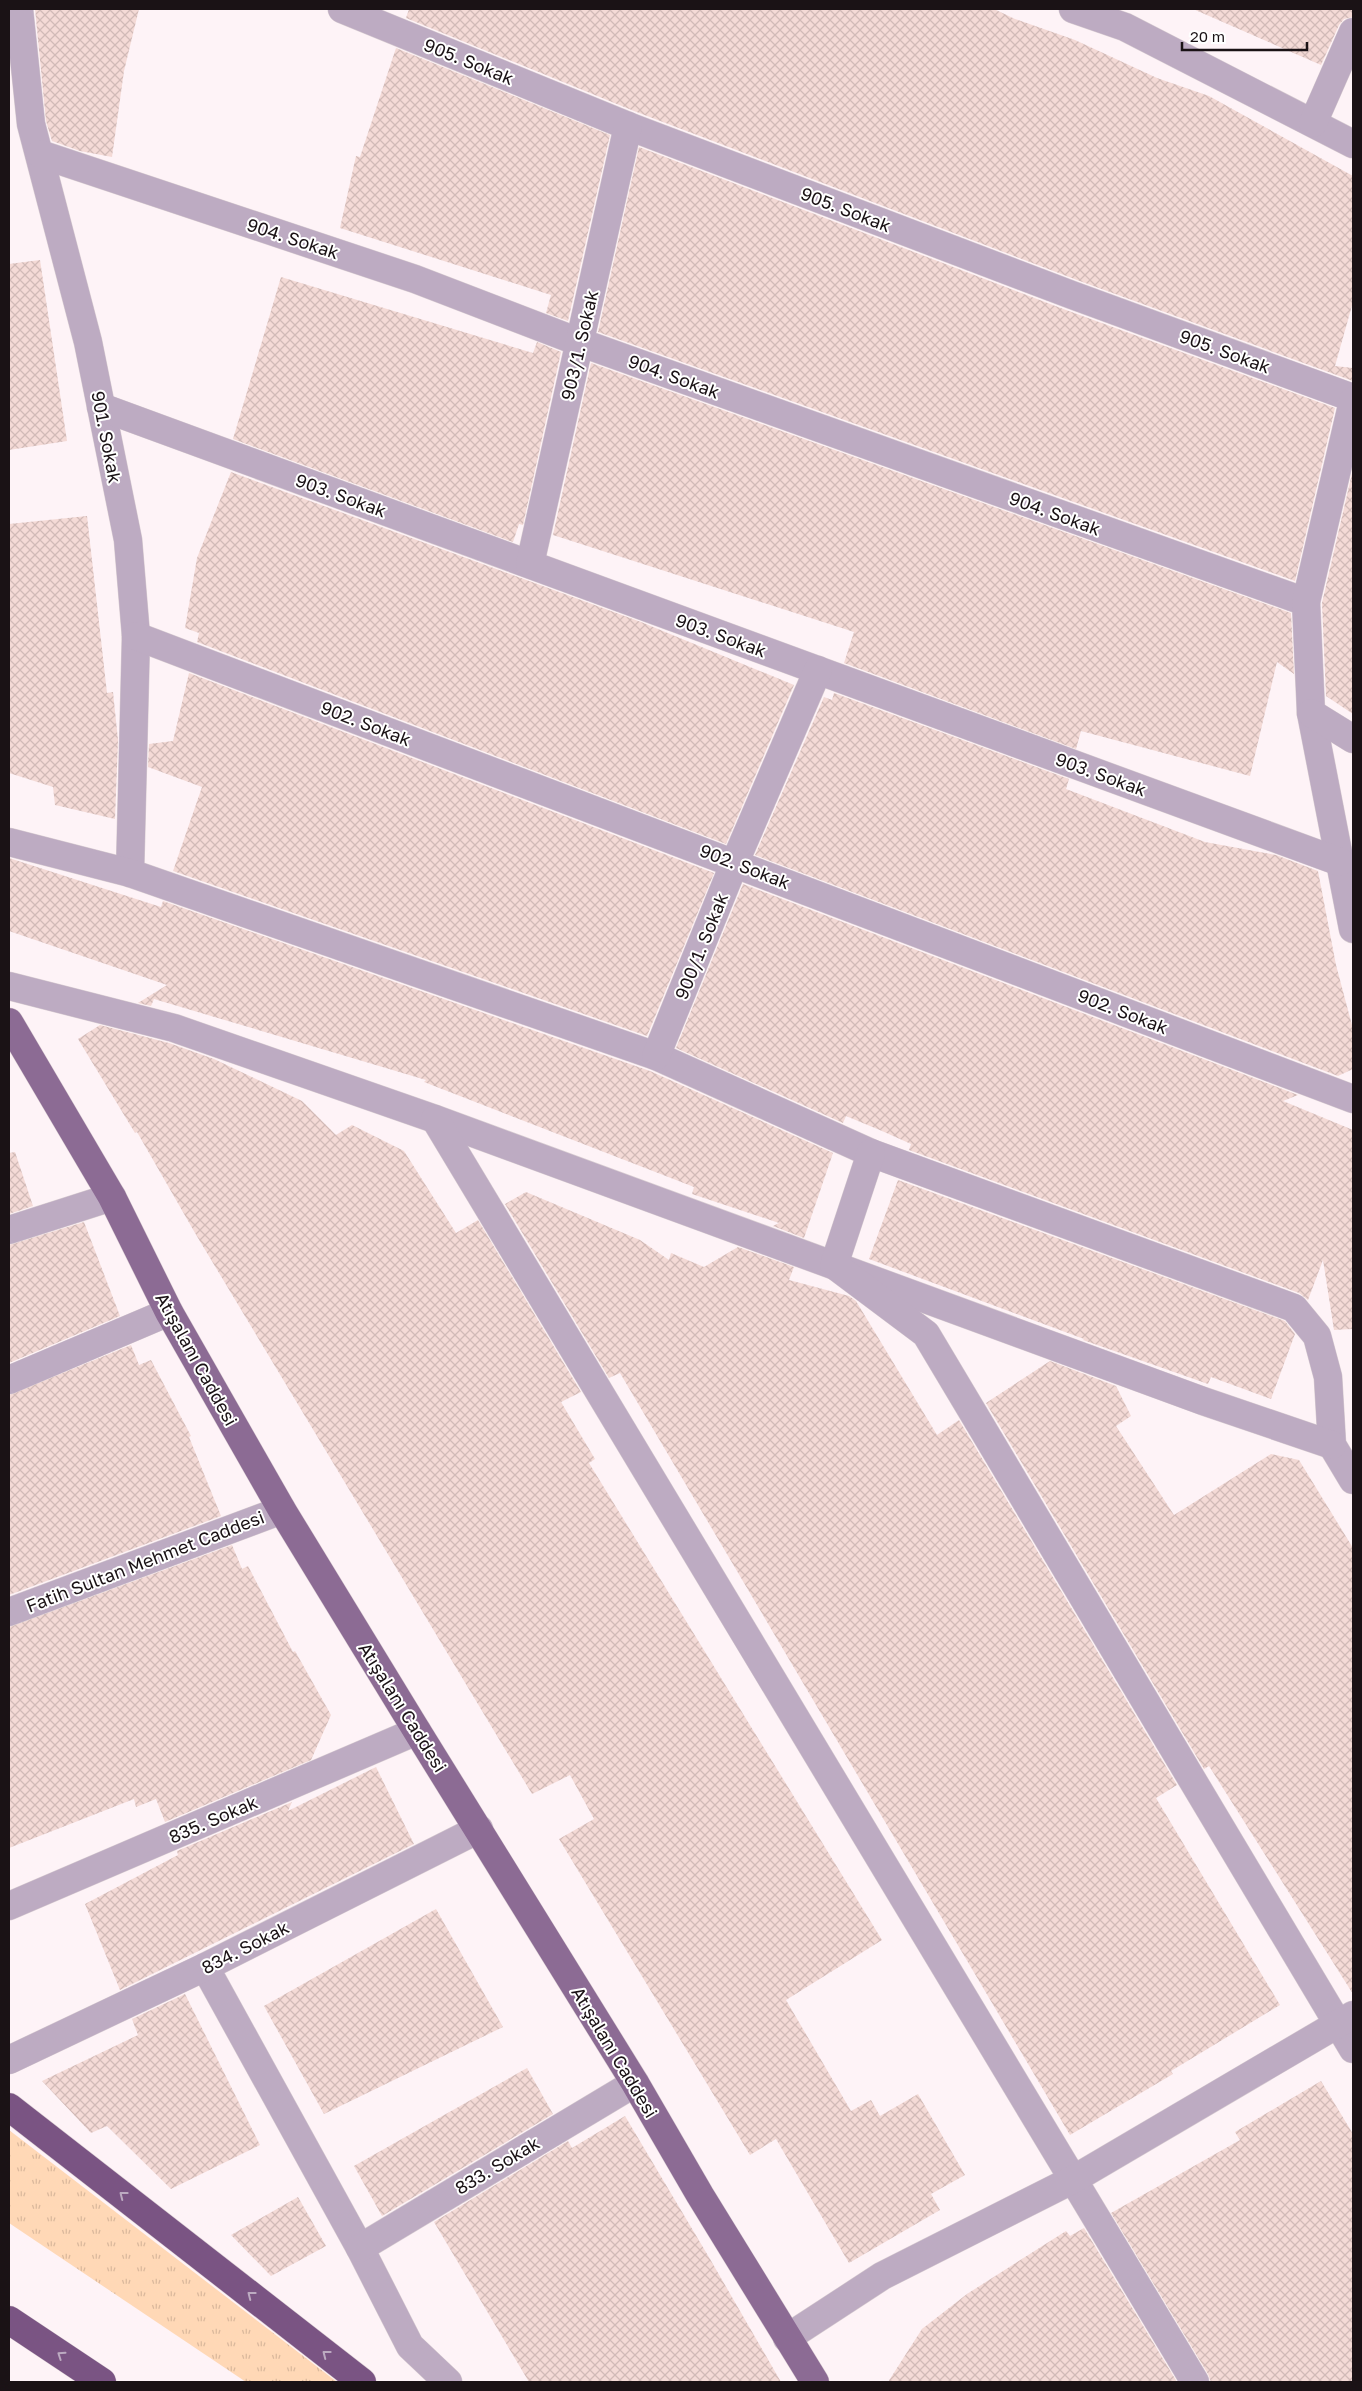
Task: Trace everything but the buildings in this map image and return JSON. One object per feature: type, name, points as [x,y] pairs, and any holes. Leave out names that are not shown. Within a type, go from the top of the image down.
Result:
[{"type":"highway","points":[[9,2107],[362,2382]]},
{"type":"highway","points":[[9,2320],[102,2382]]},
{"type":"main road","name":"Atışalanı Caddesi","points":[[9,1022],[112,1196],[169,1312],[282,1510],[635,2083],[700,2195],[815,2382]]},
{"type":"street","name":"901. Sokak","points":[[19,9],[20,125],[40,154],[88,342],[128,540],[136,636],[130,873]]},
{"type":"street","name":"905. Sokak","points":[[342,9],[395,19],[628,126],[1353,400]]},
{"type":"street","points":[[1073,9],[1129,18],[1353,144]]},
{"type":"street","points":[[1313,123],[1353,32]]},
{"type":"street","name":"903/1. Sokak","points":[[530,564],[628,126]]},
{"type":"street","name":"904. Sokak","points":[[40,154],[415,279],[579,342],[1306,602]]},
{"type":"street","points":[[1353,400],[1306,602],[1311,713],[1353,929]]},
{"type":"street","name":"903. Sokak","points":[[101,407],[1340,862]]},
{"type":"street","name":"902. Sokak","points":[[136,636],[735,862],[1353,1099]]},
{"type":"street","name":"900/1. Sokak","points":[[656,1056],[735,862],[818,670]]},
{"type":"street","points":[[1311,713],[1353,740]]},
{"type":"street","points":[[9,842],[130,873],[656,1056],[871,1153],[1294,1308],[1317,1336],[1328,1377],[1332,1445],[1353,1480]]},
{"type":"street","points":[[9,986],[174,1028],[435,1119],[1203,1401],[1332,1445]]},
{"type":"street","points":[[435,1119],[1195,2382]]},
{"type":"street","points":[[834,1265],[871,1153]]},
{"type":"street","points":[[9,1230],[112,1196]]},
{"type":"street","points":[[834,1265],[926,1334],[1346,2019],[1353,2049]]},
{"type":"street","points":[[9,1380],[169,1312]]},
{"type":"street","name":"Fatih Sultan Mehmet Caddesi","points":[[9,1612],[282,1510]]},
{"type":"street","name":"835. Sokak","points":[[9,1906],[417,1731]]},
{"type":"street","name":"834. Sokak","points":[[9,2060],[205,1967],[479,1830]]},
{"type":"street","points":[[205,1967],[360,2248],[410,2346],[448,2382]]},
{"type":"street","points":[[787,2338],[882,2276],[1074,2179],[1346,2019]]},
{"type":"street","name":"833. Sokak","points":[[360,2248],[635,2083]]},
{"type":"green space","points":[[9,2130],[337,2382],[246,2382],[9,2223]]}]
